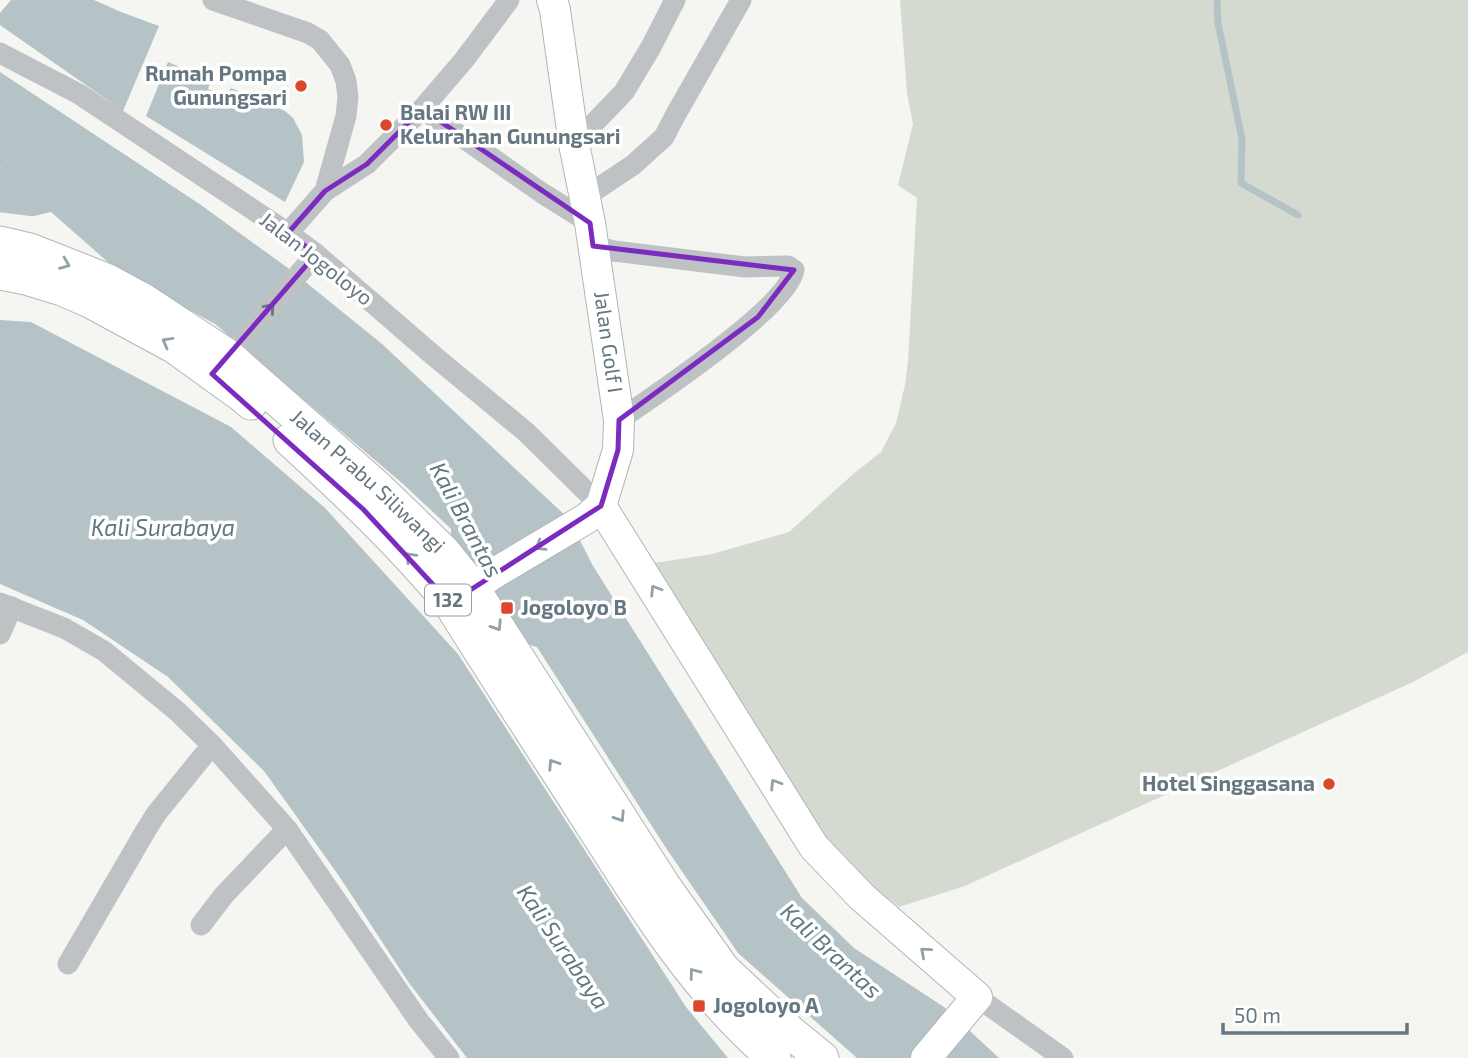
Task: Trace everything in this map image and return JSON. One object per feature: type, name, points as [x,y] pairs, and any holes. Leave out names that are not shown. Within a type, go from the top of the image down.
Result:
[{"type":"main road","name":"Jalan Golf I","points":[[552,0],[619,420],[618,450],[594,512]]},
{"type":"main road","name":"Jalan Prabu Siliwangi","points":[[0,243],[30,250],[106,280],[144,300],[226,358],[380,490],[444,552],[472,588],[664,886],[723,969],[822,1058]]},
{"type":"main road","name":"Jalan Prabu Siliwangi","points":[[0,273],[62,289],[175,346],[226,358]]},
{"type":"main road","points":[[472,588],[594,512],[814,847],[970,1005],[926,1058]]},
{"type":"main road","name":"Jalan Prabu Siliwangi","points":[[472,588],[643,905],[703,985],[774,1058]]},
{"type":"street","points":[[213,0],[308,33],[320,40],[341,65],[348,97],[346,116],[325,191]]},
{"type":"street","points":[[288,233],[325,191],[367,164],[422,109],[464,60],[509,0]]},
{"type":"street","points":[[574,144],[624,92],[675,0]]},
{"type":"street","points":[[589,222],[633,165],[664,137],[741,0]]},
{"type":"street","name":"Jalan Jogoloyo","points":[[0,52],[79,94],[316,254],[526,432],[594,512]]},
{"type":"street","points":[[422,109],[542,193],[589,222],[614,251],[745,267],[788,266],[794,269],[795,273],[758,317],[690,371],[619,420]]},
{"type":"street","points":[[226,358],[316,254]]},
{"type":"street","points":[[0,634],[6,605],[64,628],[104,651],[178,712],[212,745],[286,829],[419,1021],[449,1058]]},
{"type":"street","points":[[68,964],[151,822],[212,745]]},
{"type":"street","points":[[201,925],[286,829]]},
{"type":"street","points":[[970,1005],[1063,1058]]},
{"type":"highlighted area","points":[[422,109],[590,223],[593,246],[794,270],[758,317],[619,420],[618,450],[601,506],[450,603],[363,509],[212,374],[316,254],[288,233],[325,191],[367,164]]},
{"type":"shaded area","points":[[900,0],[1468,0],[1468,652],[1413,682],[965,886],[899,907],[830,852],[648,564],[712,554],[789,532],[881,452],[896,423],[908,361],[917,198],[898,185],[913,124],[907,93]]},
{"type":"water","points":[[11,0],[94,0],[159,26],[123,111],[0,25],[0,13]]},
{"type":"water","points":[[168,62],[211,80],[208,89],[226,97],[231,88],[285,111],[293,118],[302,135],[304,162],[285,202],[146,116]]},
{"type":"water","points":[[0,72],[201,205],[292,271],[382,344],[569,519],[593,566],[802,898],[854,948],[944,1007],[999,1058],[857,1058],[738,953],[666,848],[519,619],[495,570],[402,483],[215,324],[118,271],[0,167]]},
{"type":"water","name":"Kali Surabaya","points":[[0,320],[31,322],[231,427],[325,508],[458,654],[686,1007],[728,1058],[467,1058],[409,983],[339,876],[264,771],[168,677],[83,620],[0,584]]},
{"type":"waterway","points":[[1217,0],[1218,23],[1242,139],[1241,183],[1298,215]]},
{"type":"waterway","points":[[0,190],[31,194],[87,181]]},
{"type":"waterway","name":"Kali Brantas","points":[[473,532],[519,619],[577,636]]},
{"type":"place","name":"Rumah Pompa Gunungsari","points":[[301,86]]},
{"type":"place","name":"Balai RW III Kelurahan Gunungsari","points":[[386,125]]},
{"type":"place","name":"Jogoloyo B","points":[[507,608]]},
{"type":"place","name":"Hotel Singgasana","points":[[1329,784]]},
{"type":"place","name":"Jogoloyo A","points":[[699,1006]]}]
